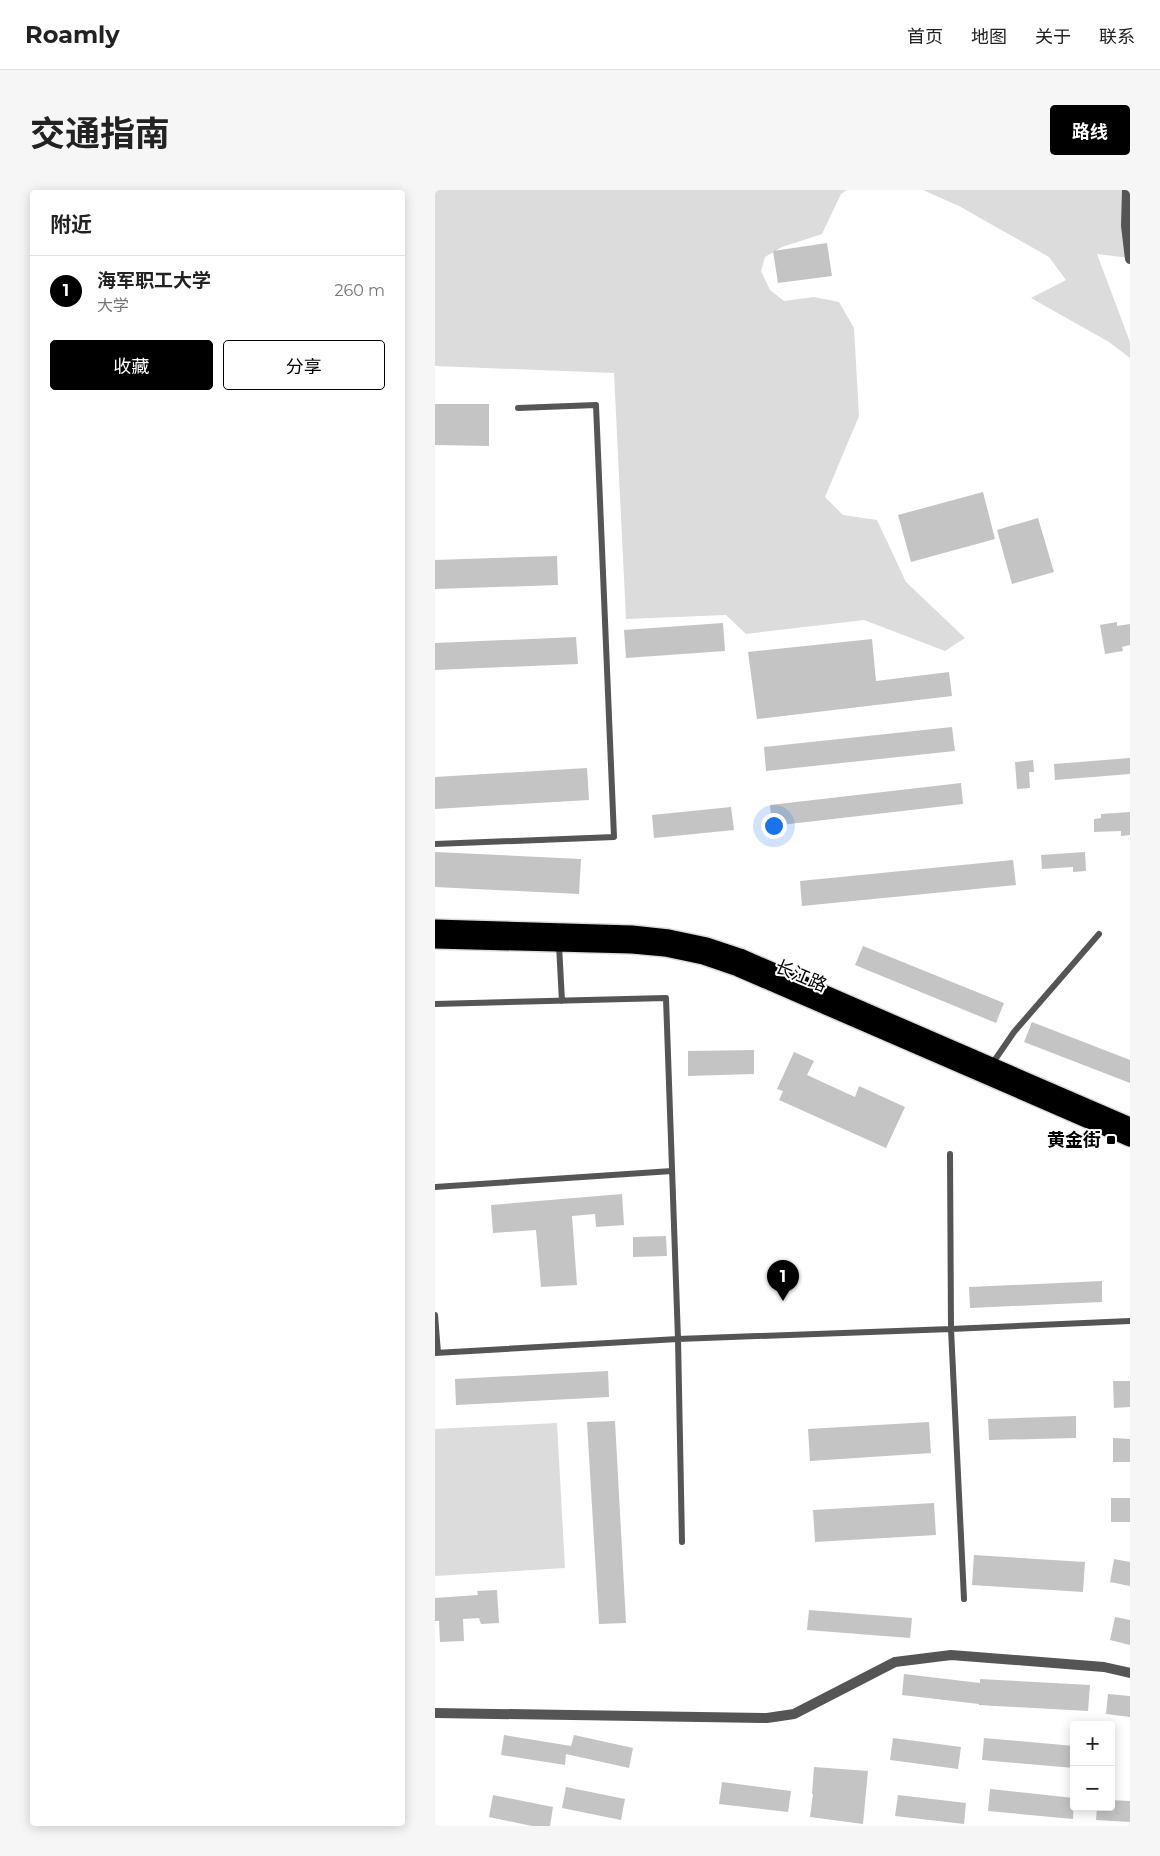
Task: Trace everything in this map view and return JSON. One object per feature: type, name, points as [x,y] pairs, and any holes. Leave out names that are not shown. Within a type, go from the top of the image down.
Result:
[{"type":"highway","name":"长江路","points":[[435,928],[632,933],[669,937],[707,945],[747,959],[1130,1125]]},
{"type":"highway","name":"长江路","points":[[435,941],[632,946],[665,950],[703,958],[738,969],[1130,1139]]},
{"type":"street","points":[[1127,190],[1127,226],[1130,258]]},
{"type":"street","points":[[435,1713],[767,1718],[794,1714],[895,1662],[951,1655],[1104,1667],[1130,1673]]},
{"type":"lane","points":[[435,844],[614,837],[596,405],[518,408]]},
{"type":"lane","points":[[991,1065],[1014,1032],[1099,934]]},
{"type":"lane","points":[[559,944],[562,1001]]},
{"type":"lane","points":[[435,1004],[665,998],[678,1339],[682,1542]]},
{"type":"lane","points":[[950,1154],[951,1330],[964,1599]]},
{"type":"lane","points":[[435,1187],[672,1172]]},
{"type":"lane","points":[[435,1315],[436,1353],[678,1339],[951,1330],[1130,1321]]},
{"type":"shaded area","points":[[435,190],[847,190],[841,194],[822,234],[782,247],[765,257],[761,271],[770,290],[784,301],[814,297],[839,302],[854,328],[859,416],[825,497],[843,515],[877,520],[906,582],[965,638],[945,651],[864,620],[746,634],[726,615],[626,619],[614,373],[435,366]]},
{"type":"shaded area","points":[[923,190],[1130,190],[1130,258],[1097,254],[1130,342],[1130,358],[1109,342],[1031,298],[1066,280],[1049,257],[959,206]]},
{"type":"shaded area","points":[[557,1423],[565,1568],[435,1576],[435,1429]]},
{"type":"building","points":[[827,243],[832,276],[778,283],[773,251]]},
{"type":"building","points":[[435,404],[489,404],[489,446],[435,445]]},
{"type":"building","points":[[983,492],[995,539],[911,562],[898,515]]},
{"type":"building","points":[[1038,518],[1054,572],[1012,584],[997,530]]},
{"type":"building","points":[[557,556],[558,585],[435,589],[435,560]]},
{"type":"building","points":[[1117,622],[1117,626],[1130,624],[1130,645],[1122,647],[1123,651],[1105,654],[1100,625]]},
{"type":"building","points":[[723,623],[725,651],[626,658],[624,630]]},
{"type":"building","points":[[576,637],[578,664],[435,670],[435,643]]},
{"type":"building","points":[[872,639],[876,681],[949,672],[952,696],[757,719],[748,652]]},
{"type":"building","points":[[952,727],[955,751],[766,771],[764,747]]},
{"type":"building","points":[[1130,758],[1130,774],[1055,780],[1054,764]]},
{"type":"building","points":[[1033,760],[1034,772],[1029,772],[1030,788],[1017,789],[1015,762]]},
{"type":"building","points":[[587,768],[589,800],[435,809],[435,777]]},
{"type":"building","points":[[961,783],[963,804],[772,826],[770,805]]},
{"type":"building","points":[[731,807],[734,830],[654,838],[652,815]]},
{"type":"building","points":[[1130,812],[1130,835],[1121,836],[1121,831],[1094,832],[1094,819],[1101,818],[1101,814]]},
{"type":"building","points":[[435,852],[581,859],[579,894],[435,887]]},
{"type":"building","points":[[1085,852],[1086,871],[1073,872],[1073,867],[1042,869],[1041,855]]},
{"type":"building","points":[[1013,860],[1016,885],[802,906],[800,881]]},
{"type":"building","points":[[863,946],[1004,1003],[996,1023],[855,965]]},
{"type":"building","points":[[1032,1022],[1130,1060],[1130,1083],[1024,1042]]},
{"type":"building","points":[[754,1050],[754,1074],[688,1076],[688,1051]]},
{"type":"building","points":[[794,1052],[814,1061],[807,1075],[855,1097],[859,1086],[905,1107],[886,1148],[779,1100],[783,1091],[777,1089]]},
{"type":"building","points":[[622,1194],[624,1225],[596,1227],[595,1214],[572,1216],[577,1285],[541,1287],[536,1230],[493,1233],[491,1205]]},
{"type":"building","points":[[666,1236],[667,1256],[633,1257],[633,1237]]},
{"type":"building","points":[[1102,1281],[1102,1302],[970,1308],[969,1287]]},
{"type":"building","points":[[608,1371],[609,1397],[456,1405],[455,1379]]},
{"type":"building","points":[[1113,1381],[1130,1381],[1130,1407],[1114,1408]]},
{"type":"building","points":[[1076,1416],[1076,1438],[989,1440],[988,1419]]},
{"type":"building","points":[[615,1421],[626,1623],[599,1624],[587,1422]]},
{"type":"building","points":[[929,1422],[931,1453],[810,1461],[808,1429]]},
{"type":"building","points":[[1113,1438],[1130,1439],[1130,1462],[1113,1462]]},
{"type":"building","points":[[1111,1498],[1130,1498],[1130,1522],[1111,1522]]},
{"type":"building","points":[[934,1503],[936,1535],[815,1542],[813,1510]]},
{"type":"building","points":[[974,1555],[1085,1562],[1083,1592],[972,1585]]},
{"type":"building","points":[[1114,1559],[1130,1562],[1130,1586],[1110,1582]]},
{"type":"building","points":[[497,1590],[499,1623],[481,1624],[479,1618],[463,1619],[464,1641],[440,1642],[439,1621],[435,1621],[435,1598],[478,1595],[477,1591]]},
{"type":"building","points":[[809,1610],[912,1618],[910,1638],[807,1630]]},
{"type":"building","points":[[1115,1617],[1130,1620],[1130,1645],[1110,1640]]},
{"type":"building","points":[[904,1674],[980,1683],[980,1679],[1090,1685],[1088,1711],[979,1705],[902,1695]]},
{"type":"building","points":[[1108,1694],[1130,1696],[1130,1717],[1106,1714]]},
{"type":"building","points":[[504,1735],[571,1746],[574,1735],[633,1748],[629,1768],[566,1754],[565,1765],[501,1755]]},
{"type":"building","points":[[893,1738],[961,1747],[958,1769],[890,1760]]},
{"type":"building","points":[[984,1738],[1070,1746],[1070,1768],[982,1760]]},
{"type":"building","points":[[814,1767],[868,1771],[863,1824],[810,1817]]},
{"type":"building","points":[[722,1782],[791,1791],[788,1812],[719,1804]]},
{"type":"building","points":[[566,1787],[625,1799],[621,1820],[562,1808]]},
{"type":"building","points":[[990,1789],[1070,1798],[1070,1811],[1073,1811],[1073,1819],[988,1811]]},
{"type":"building","points":[[493,1795],[553,1807],[550,1826],[532,1826],[489,1817]]},
{"type":"building","points":[[898,1795],[966,1803],[964,1824],[895,1816]]},
{"type":"building","points":[[1115,1800],[1130,1801],[1130,1822],[1096,1820],[1097,1811],[1115,1811]]},
{"type":"place","name":"黄金街","points":[[1111,1140]]},
{"type":"place","name":"海军职工大学","points":[[783,1301]]}]
